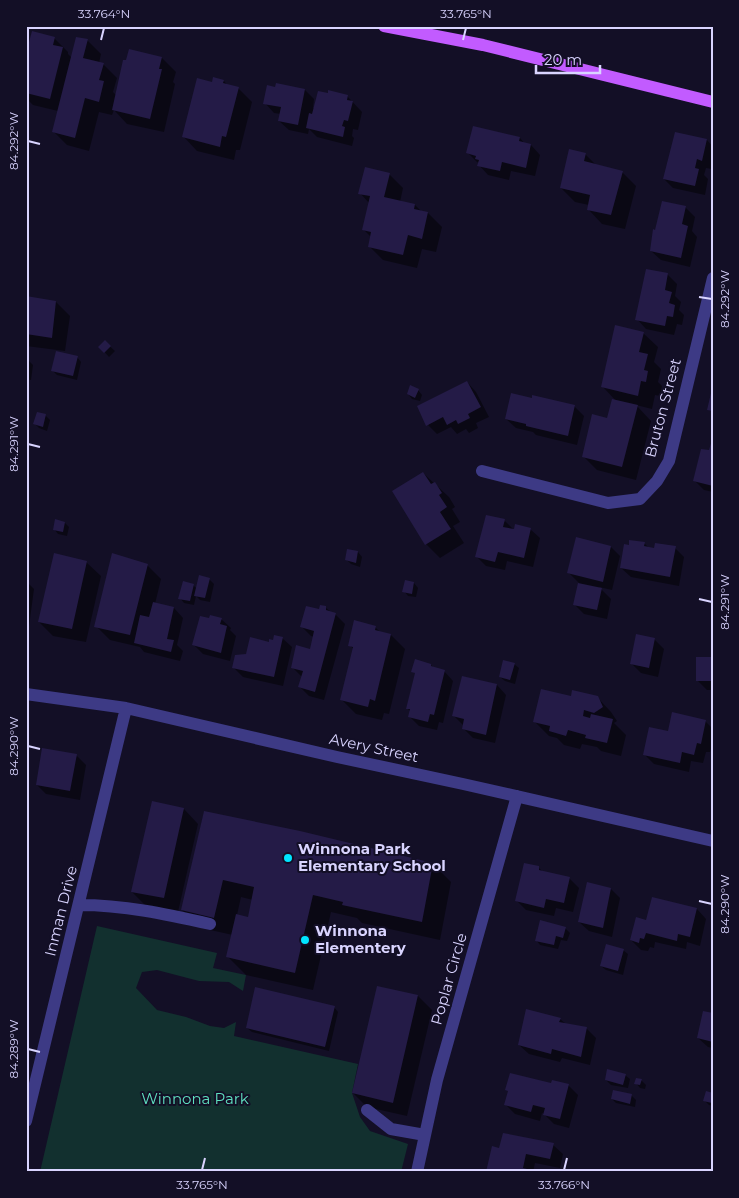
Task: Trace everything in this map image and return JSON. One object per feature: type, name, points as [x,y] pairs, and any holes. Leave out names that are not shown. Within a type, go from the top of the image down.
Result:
[{"type":"main road","points":[[384,26],[484,45],[713,102]]},
{"type":"street","name":"Bruton Street","points":[[482,472],[608,503],[640,499],[657,481],[669,461],[713,278]]},
{"type":"street","name":"Avery Street","points":[[26,694],[126,708],[337,757],[713,840]]},
{"type":"street","name":"Inman Drive","points":[[26,1121],[126,708]]},
{"type":"street","name":"Poplar Circle","points":[[417,1172],[437,1080],[517,796]]},
{"type":"street","points":[[79,905],[147,910],[210,924]]},
{"type":"street","points":[[367,1110],[391,1129],[425,1136]]},
{"type":"green space","name":"Winnona Park","points":[[97,926],[217,953],[213,968],[246,975],[243,991],[229,982],[199,981],[157,970],[142,972],[136,988],[157,1010],[186,1017],[210,1026],[224,1028],[236,1022],[234,1036],[358,1064],[352,1093],[360,1117],[370,1131],[408,1144],[401,1172],[40,1172]]},
{"type":"building","points":[[32,31],[55,37],[53,45],[63,47],[50,99],[26,93],[26,53]]},
{"type":"building","points":[[76,37],[88,39],[83,58],[104,63],[99,80],[104,81],[99,102],[85,98],[75,138],[52,132]]},
{"type":"building","points":[[129,49],[162,57],[159,69],[162,69],[150,119],[112,110],[123,60],[126,60]]},
{"type":"building","points":[[213,77],[224,80],[223,83],[239,87],[226,137],[222,136],[220,147],[182,137],[197,78],[212,82]]},
{"type":"building","points":[[276,83],[305,89],[298,125],[278,121],[281,107],[263,104],[267,85],[275,87]]},
{"type":"building","points":[[328,90],[348,95],[347,100],[353,101],[348,121],[344,120],[342,126],[345,127],[343,137],[306,128],[309,113],[312,114],[318,91],[328,93]]},
{"type":"building","points":[[473,126],[520,137],[519,141],[531,144],[526,168],[502,162],[500,171],[477,166],[479,160],[475,159],[476,156],[466,153]]},
{"type":"building","points":[[675,132],[707,139],[702,161],[697,159],[695,168],[699,169],[695,186],[663,179]]},
{"type":"building","points":[[569,149],[586,153],[584,161],[623,171],[611,215],[587,210],[590,195],[560,188]]},
{"type":"building","points":[[365,167],[390,173],[384,197],[415,204],[414,209],[428,212],[422,239],[408,235],[403,255],[368,247],[371,232],[362,230],[370,196],[358,194]]},
{"type":"building","points":[[662,201],[686,206],[682,224],[688,226],[681,258],[650,251],[653,229],[655,230]]},
{"type":"building","points":[[646,269],[668,273],[665,290],[672,292],[669,303],[675,305],[673,317],[667,316],[665,326],[635,320]]},
{"type":"building","points":[[26,296],[56,301],[52,338],[26,334]]},
{"type":"building","points":[[615,325],[644,332],[639,352],[648,354],[644,370],[648,371],[646,382],[641,381],[638,396],[601,387]]},
{"type":"building","points":[[105,340],[111,346],[104,353],[98,347]]},
{"type":"building","points":[[56,351],[78,356],[73,376],[51,371]]},
{"type":"building","points":[[467,381],[481,407],[468,414],[470,418],[458,424],[456,420],[447,425],[443,417],[426,426],[417,406]]},
{"type":"building","points":[[410,385],[419,389],[415,398],[407,394]]},
{"type":"building","points":[[713,389],[713,411],[707,410]]},
{"type":"building","points":[[511,393],[532,398],[532,395],[575,405],[568,436],[505,419]]},
{"type":"building","points":[[612,399],[638,405],[622,467],[582,457],[592,414],[607,418]]},
{"type":"building","points":[[37,412],[46,414],[43,427],[33,424]]},
{"type":"building","points":[[712,440],[713,486],[693,481],[701,449],[709,450]]},
{"type":"building","points":[[423,472],[431,484],[435,482],[442,493],[439,495],[447,507],[440,512],[451,529],[425,545],[392,491]]},
{"type":"building","points":[[486,515],[505,519],[503,527],[514,529],[515,524],[531,528],[524,558],[498,552],[495,562],[475,557]]},
{"type":"building","points":[[55,519],[65,522],[63,532],[53,530]]},
{"type":"building","points":[[576,537],[611,546],[603,582],[567,573]]},
{"type":"building","points":[[629,540],[645,542],[644,546],[654,548],[655,543],[676,546],[670,577],[620,568],[624,544],[629,545]]},
{"type":"building","points":[[347,549],[358,551],[356,563],[345,560]]},
{"type":"building","points":[[54,553],[87,561],[72,629],[38,622]]},
{"type":"building","points":[[112,553],[148,564],[130,635],[94,627]]},
{"type":"building","points":[[199,575],[210,578],[205,598],[194,596]]},
{"type":"building","points":[[405,580],[414,582],[412,594],[402,592]]},
{"type":"building","points":[[183,581],[194,584],[190,601],[178,599]]},
{"type":"building","points":[[578,583],[602,588],[597,610],[573,605]]},
{"type":"building","points":[[153,602],[174,607],[167,639],[174,640],[171,652],[134,643],[140,615],[149,617]]},
{"type":"building","points":[[320,605],[326,606],[326,610],[336,613],[315,692],[298,687],[303,671],[291,668],[296,645],[310,649],[314,631],[300,627],[306,606],[319,609]]},
{"type":"building","points":[[210,615],[222,618],[220,624],[227,626],[221,653],[192,645],[200,616],[209,618]]},
{"type":"building","points":[[354,620],[376,626],[375,630],[391,634],[375,701],[370,699],[368,707],[340,700],[353,647],[348,646]]},
{"type":"building","points":[[636,634],[655,638],[649,668],[630,664]]},
{"type":"building","points":[[274,635],[283,637],[274,677],[232,668],[235,655],[246,654],[250,637],[269,642],[269,639],[273,640]]},
{"type":"building","points":[[696,657],[713,657],[713,681],[696,681]]},
{"type":"building","points":[[415,659],[445,670],[434,715],[430,714],[428,722],[408,717],[410,709],[406,709],[415,673],[411,672]]},
{"type":"building","points":[[503,660],[515,663],[510,680],[499,677]]},
{"type":"building","points":[[462,676],[497,684],[486,735],[462,729],[464,719],[452,716]]},
{"type":"building","points":[[541,689],[571,696],[572,690],[598,696],[603,707],[594,713],[584,710],[583,716],[590,718],[591,714],[613,719],[607,743],[585,738],[586,735],[568,730],[566,736],[549,731],[550,726],[533,722]]},
{"type":"building","points":[[672,712],[706,720],[701,744],[697,743],[694,755],[682,752],[680,763],[643,755],[649,727],[668,731]]},
{"type":"building","points":[[42,748],[77,754],[70,791],[36,785]]},
{"type":"building","points":[[152,801],[184,808],[164,898],[131,892]]},
{"type":"building","points":[[204,811],[300,831],[433,863],[422,922],[342,905],[343,902],[313,895],[295,973],[226,957],[236,914],[248,917],[254,887],[223,880],[214,918],[181,910]]},
{"type":"building","points":[[524,863],[539,866],[539,870],[570,877],[564,903],[546,899],[544,908],[515,901]]},
{"type":"building","points":[[587,882],[611,888],[603,928],[578,922]]},
{"type":"building","points":[[652,897],[697,908],[690,937],[678,934],[677,941],[646,933],[644,939],[640,938],[639,943],[630,940],[636,917],[646,920]]},
{"type":"building","points":[[540,920],[566,927],[563,938],[556,936],[554,945],[535,941]]},
{"type":"building","points":[[606,944],[624,949],[618,971],[600,966]]},
{"type":"building","points":[[377,986],[418,995],[393,1103],[352,1093]]},
{"type":"building","points":[[255,987],[335,1006],[325,1047],[246,1028]]},
{"type":"building","points":[[526,1009],[561,1018],[559,1022],[587,1027],[581,1057],[552,1049],[551,1054],[518,1045]]},
{"type":"building","points":[[703,1011],[713,1013],[713,1042],[697,1038]]},
{"type":"building","points":[[607,1069],[626,1074],[623,1085],[605,1080]]},
{"type":"building","points":[[510,1073],[551,1083],[552,1080],[569,1084],[560,1119],[543,1115],[545,1108],[533,1105],[531,1112],[504,1105],[508,1091],[505,1090]]},
{"type":"building","points":[[636,1078],[642,1079],[640,1085],[634,1084]]},
{"type":"building","points":[[613,1090],[632,1094],[630,1104],[611,1099]]},
{"type":"building","points":[[706,1091],[713,1093],[712,1103],[703,1101]]},
{"type":"building","points":[[503,1133],[554,1143],[550,1159],[526,1154],[523,1168],[531,1170],[530,1172],[486,1172],[492,1146],[499,1148]]},
{"type":"place","name":"Winnona Park Elementary School","points":[[288,858]]},
{"type":"place","name":"Winnona Elementery","points":[[305,940]]}]
